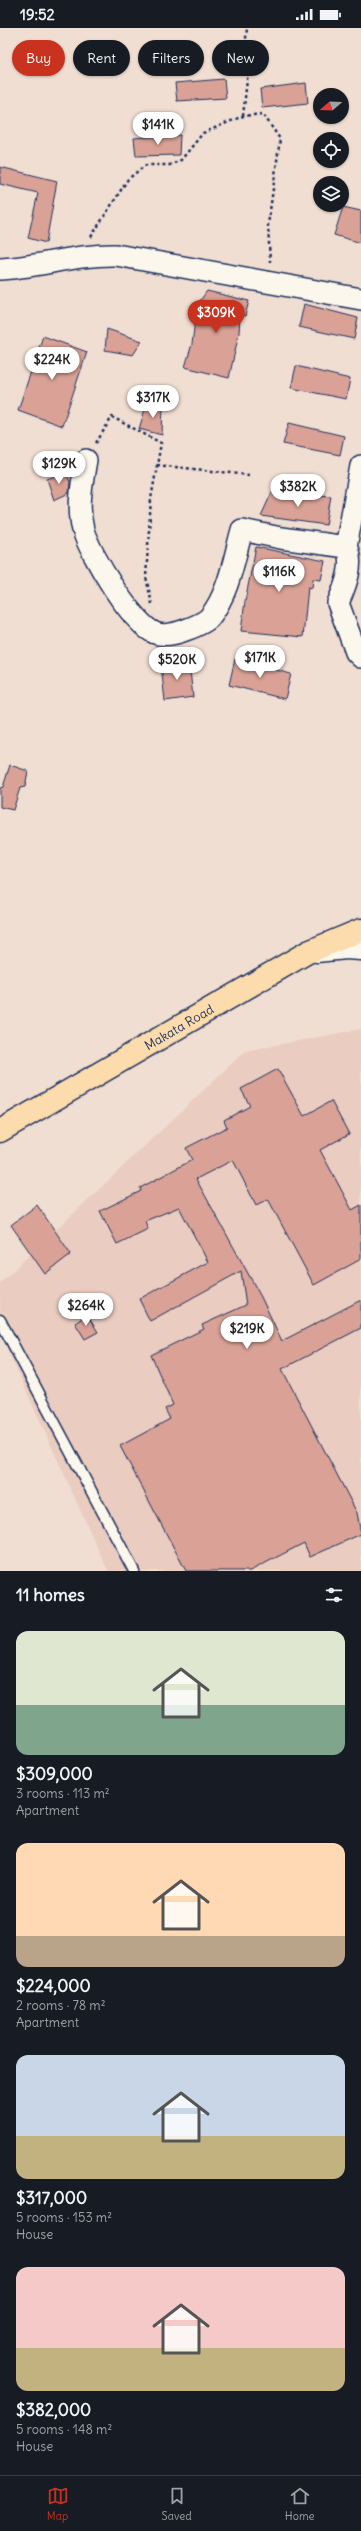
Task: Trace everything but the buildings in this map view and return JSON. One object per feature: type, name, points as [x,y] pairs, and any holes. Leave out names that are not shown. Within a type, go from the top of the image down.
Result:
[{"type":"main road","name":"Makata Road","points":[[0,1131],[308,952],[361,930]]},
{"type":"main road","points":[[308,952],[346,948],[361,949]]},
{"type":"street","points":[[0,269],[100,255],[116,255],[361,299]]},
{"type":"street","points":[[86,460],[80,495],[83,530],[93,553],[110,583],[138,620],[157,634],[174,634],[208,618],[227,583],[242,530],[281,538],[346,547]]},
{"type":"street","points":[[361,466],[346,547],[350,555],[346,587],[338,603],[356,652],[361,657]]},
{"type":"lane","points":[[0,1320],[134,1571]]},
{"type":"path","points":[[243,116],[248,71],[245,48],[247,28]]},
{"type":"path","points":[[76,259],[128,179],[146,165],[170,165],[181,160],[203,133],[243,116],[263,114],[280,139],[268,225],[271,282]]},
{"type":"path","points":[[86,460],[112,417],[161,443],[151,499],[146,577],[157,634]]},
{"type":"path","points":[[157,465],[249,475]]},
{"type":"shaded area","points":[[361,1029],[361,1571],[108,1571],[0,1333],[0,1283],[245,1051]]}]
